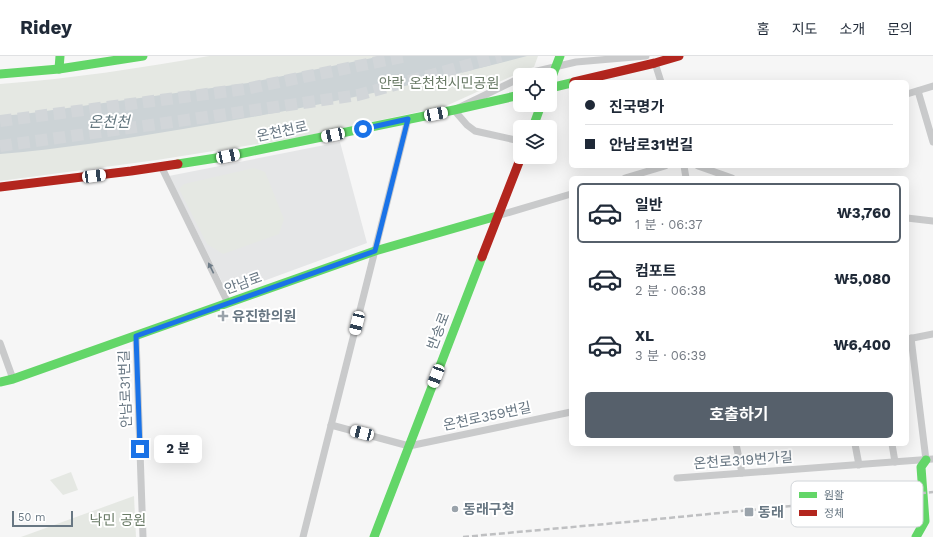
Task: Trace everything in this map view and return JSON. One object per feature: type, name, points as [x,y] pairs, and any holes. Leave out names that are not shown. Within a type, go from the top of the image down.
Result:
[{"type":"street","points":[[59,69],[60,56]]},
{"type":"street","points":[[0,74],[59,69],[143,56]]},
{"type":"street","points":[[555,68],[560,56]]},
{"type":"street","points":[[550,68],[576,62],[646,56]]},
{"type":"street","points":[[581,80],[656,63],[679,56]]},
{"type":"street","points":[[656,63],[660,80]]},
{"type":"street","points":[[513,81],[454,110],[467,125],[475,131],[513,139]]},
{"type":"street","points":[[557,86],[569,83]]},
{"type":"street","points":[[909,93],[933,86]]},
{"type":"street","points":[[918,91],[933,142]]},
{"type":"street","name":"온천천로","points":[[0,187],[228,156],[513,97]]},
{"type":"street","points":[[303,537],[408,119]]},
{"type":"street","name":"반송로","points":[[374,537],[517,164]]},
{"type":"street","points":[[161,166],[228,303]]},
{"type":"street","points":[[632,176],[658,168]]},
{"type":"street","points":[[704,168],[726,176]]},
{"type":"street","points":[[497,216],[569,195]]},
{"type":"street","name":"안남로","points":[[0,382],[136,336],[375,251],[497,216]]},
{"type":"street","points":[[909,218],[933,221]]},
{"type":"street","points":[[922,481],[921,467],[930,460],[909,339],[933,334]]},
{"type":"street","name":"안남로31번길","points":[[136,336],[143,537]]},
{"type":"street","points":[[0,343],[13,378]]},
{"type":"street","name":"온천로359번길","points":[[409,446],[569,412]]},
{"type":"street","points":[[331,425],[409,446]]},
{"type":"street","points":[[736,446],[742,473]]},
{"type":"street","points":[[855,446],[859,465]]},
{"type":"street","points":[[892,446],[895,462]]},
{"type":"street","name":"온천로319번가길","points":[[677,478],[930,460]]},
{"type":"street","points":[[923,494],[925,521],[923,525]]},
{"type":"street","points":[[916,537],[922,527]]},
{"type":"shaded area","points":[[340,142],[367,243],[228,294],[169,176]]},
{"type":"green space","name":"안락 온천천시민공원","points":[[209,56],[538,56],[534,67],[513,68],[513,76],[446,106],[296,138],[157,160],[0,181],[0,84],[105,73]]},
{"type":"green space","points":[[254,168],[265,172],[284,219],[279,234],[223,254],[207,244],[179,189],[184,184]]},
{"type":"green space","points":[[71,472],[78,490],[63,495],[50,480]]},
{"type":"green space","name":"낙민 공원","points":[[134,496],[136,537],[21,537]]},
{"type":"water","name":"온천천","points":[[382,56],[527,56],[356,97],[270,114],[115,140],[0,154],[0,116],[248,83]]},
{"type":"tunnel","points":[[0,121],[245,89],[407,56]]},
{"type":"tunnel","points":[[0,146],[358,95],[501,56]]},
{"type":"railway","points":[[923,493],[933,492]]},
{"type":"railway","points":[[463,537],[791,506]]},
{"type":"traffic: fast","points":[[59,69],[60,56]]},
{"type":"traffic: fast","points":[[0,74],[59,69],[143,56]]},
{"type":"traffic: fast","points":[[555,68],[560,56]]},
{"type":"traffic: fast","points":[[557,86],[569,83]]},
{"type":"traffic: fast","points":[[178,164],[229,156],[513,97]]},
{"type":"traffic: fast","points":[[536,120],[538,112]]},
{"type":"traffic: fast","points":[[0,382],[13,379],[375,251],[497,216]]},
{"type":"traffic: fast","points":[[374,537],[482,257]]},
{"type":"traffic: fast","points":[[922,481],[921,467],[926,460]]},
{"type":"traffic: fast","points":[[923,494],[925,521],[923,525]]},
{"type":"traffic: fast","points":[[916,537],[922,527]]},
{"type":"traffic: jam","points":[[583,80],[679,56]]},
{"type":"traffic: jam","points":[[0,187],[178,164]]},
{"type":"traffic: jam","points":[[482,257],[518,164]]},
{"type":"place","name":"유진한의원","points":[[223,316]]},
{"type":"place","name":"동래구청","points":[[455,509]]},
{"type":"place","name":"동래","points":[[749,512]]},
{"type":"route","points":[[140,449],[136,336],[375,251],[408,119],[363,129]]}]
